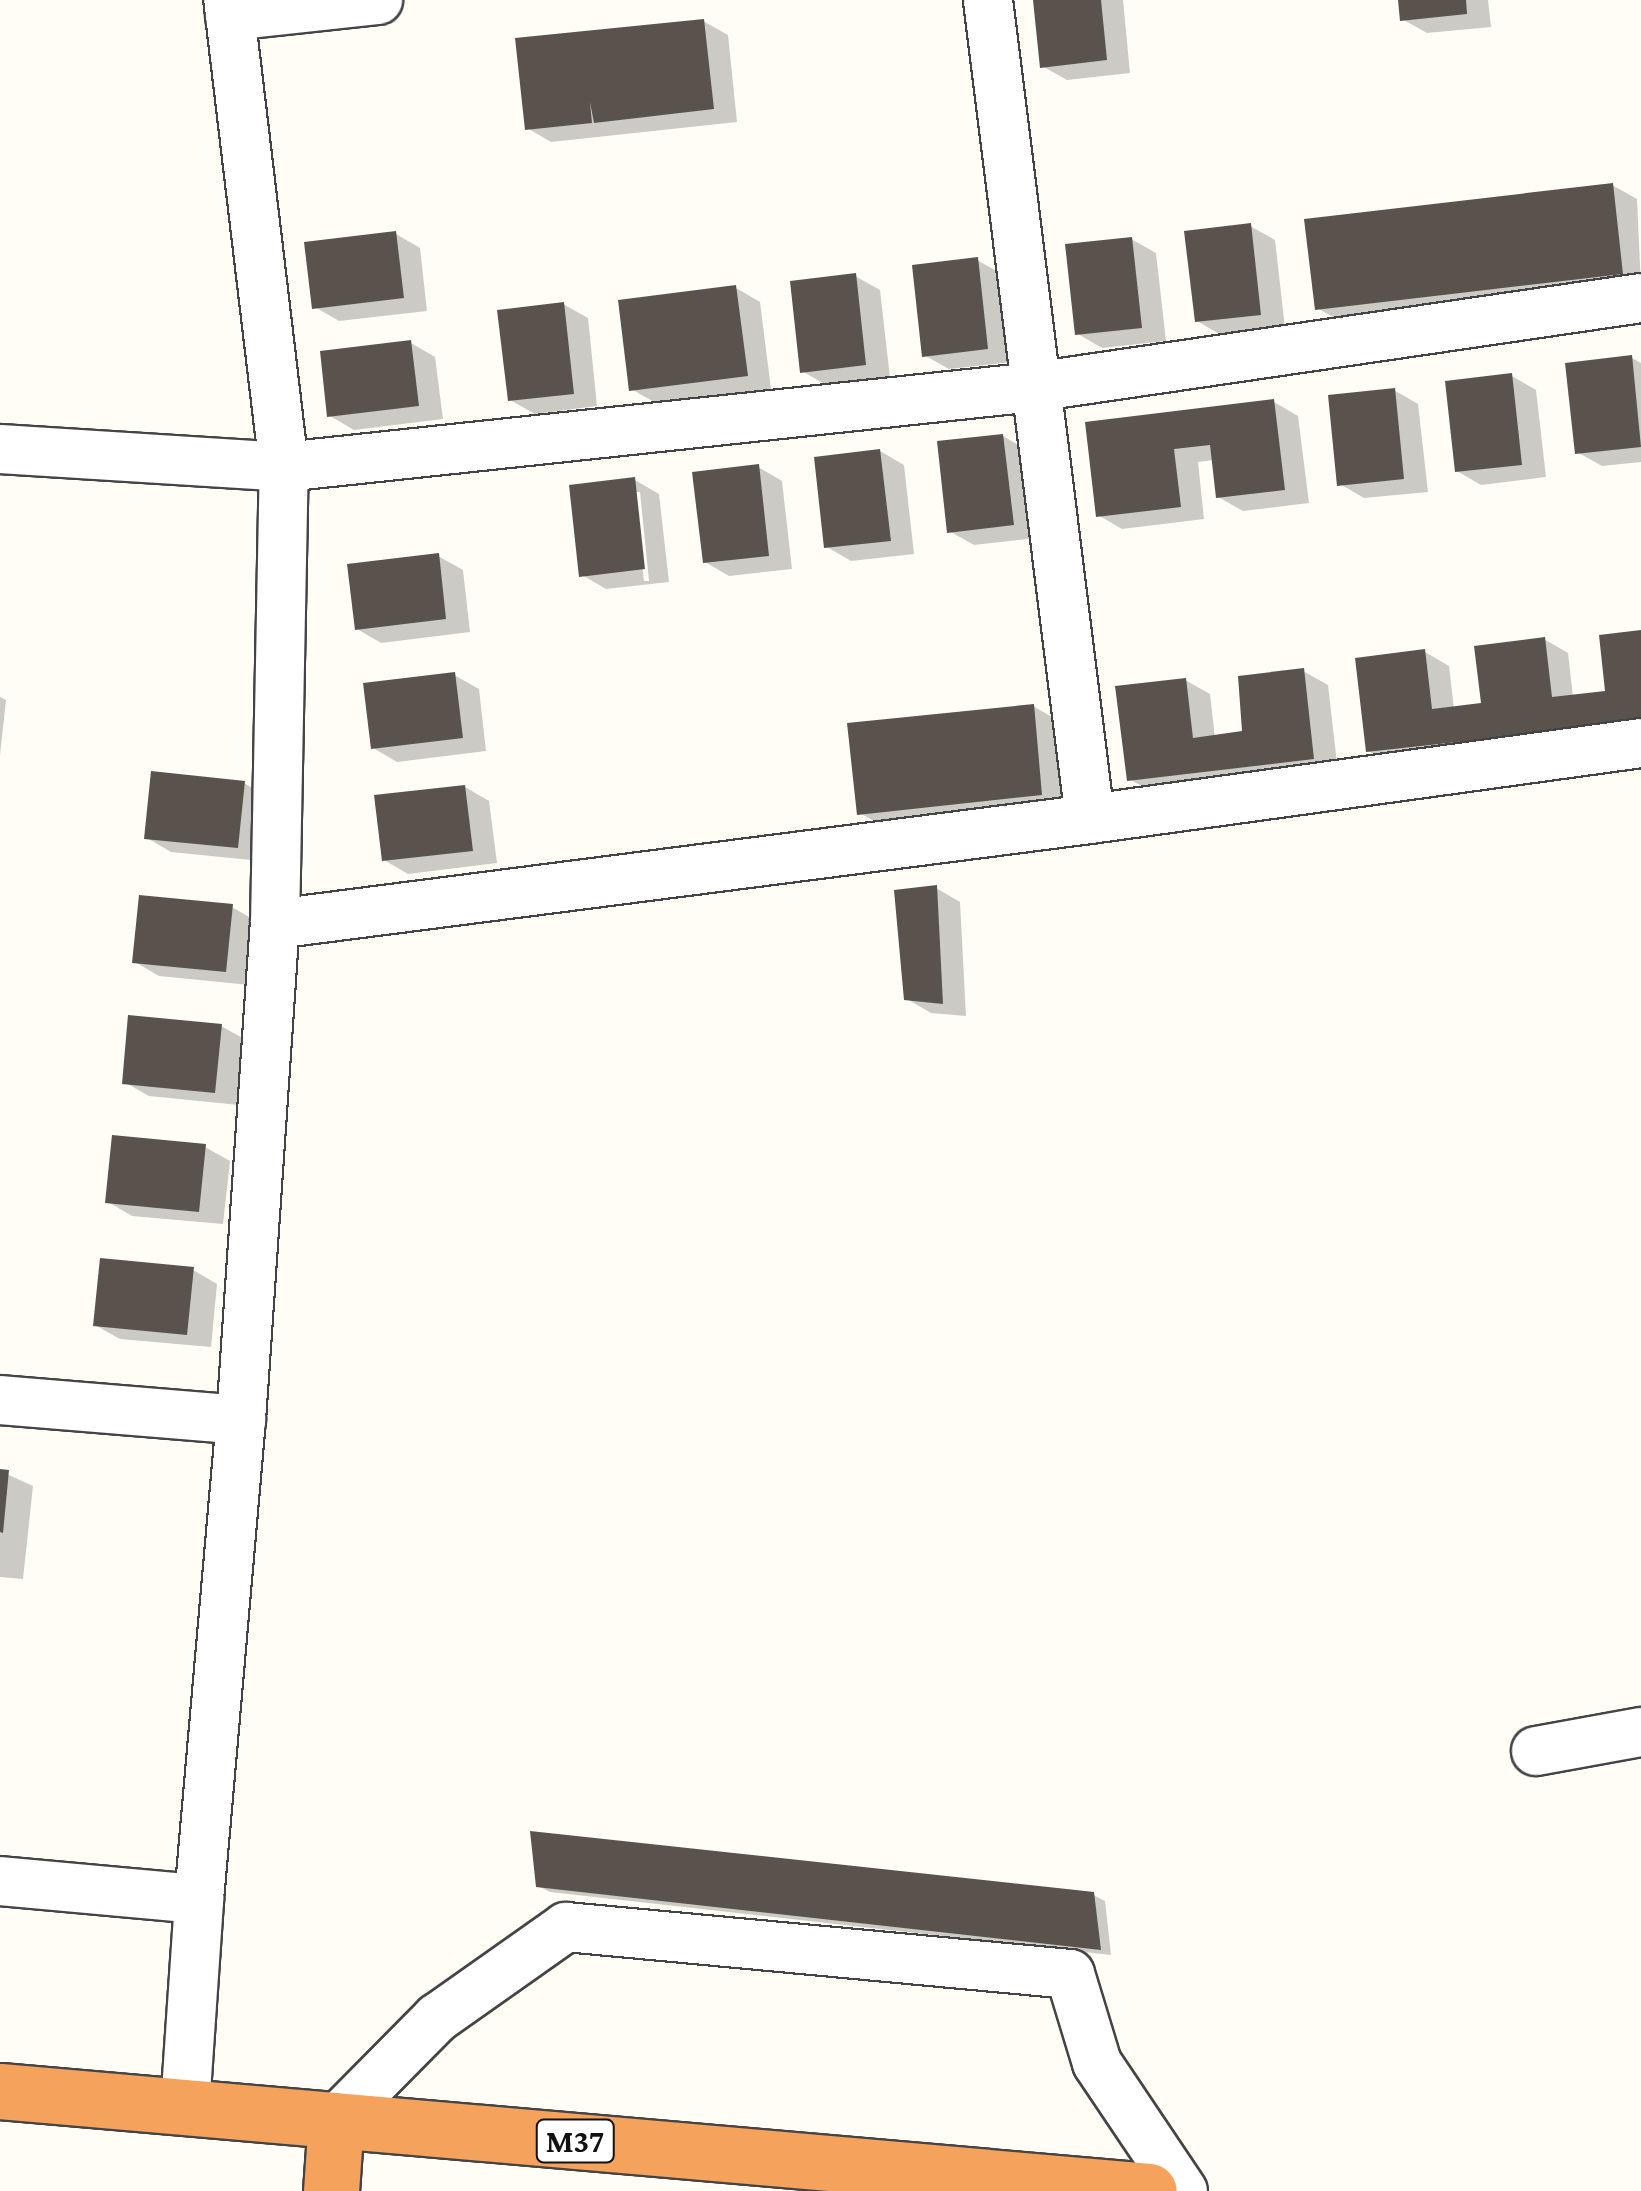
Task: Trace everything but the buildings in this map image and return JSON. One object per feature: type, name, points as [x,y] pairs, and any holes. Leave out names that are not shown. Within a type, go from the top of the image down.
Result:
[{"type":"highway","name":"M37","points":[[0,2090],[1149,2191]]},
{"type":"highway","points":[[330,2191],[336,2120]]},
{"type":"street","points":[[186,2107],[276,924],[284,467],[229,8],[378,0]]},
{"type":"street","points":[[988,0],[1090,820]]},
{"type":"street","points":[[0,449],[284,467],[1034,387],[1641,298]]},
{"type":"street","points":[[276,924],[1090,820],[1641,743]]},
{"type":"street","points":[[0,1400],[241,1420]]},
{"type":"street","points":[[1536,1751],[1641,1732]]},
{"type":"street","points":[[0,1881],[200,1898]]},
{"type":"street","points":[[336,2120],[436,2018],[566,1927],[1070,1974],[1096,2063],[1182,2191]]}]
